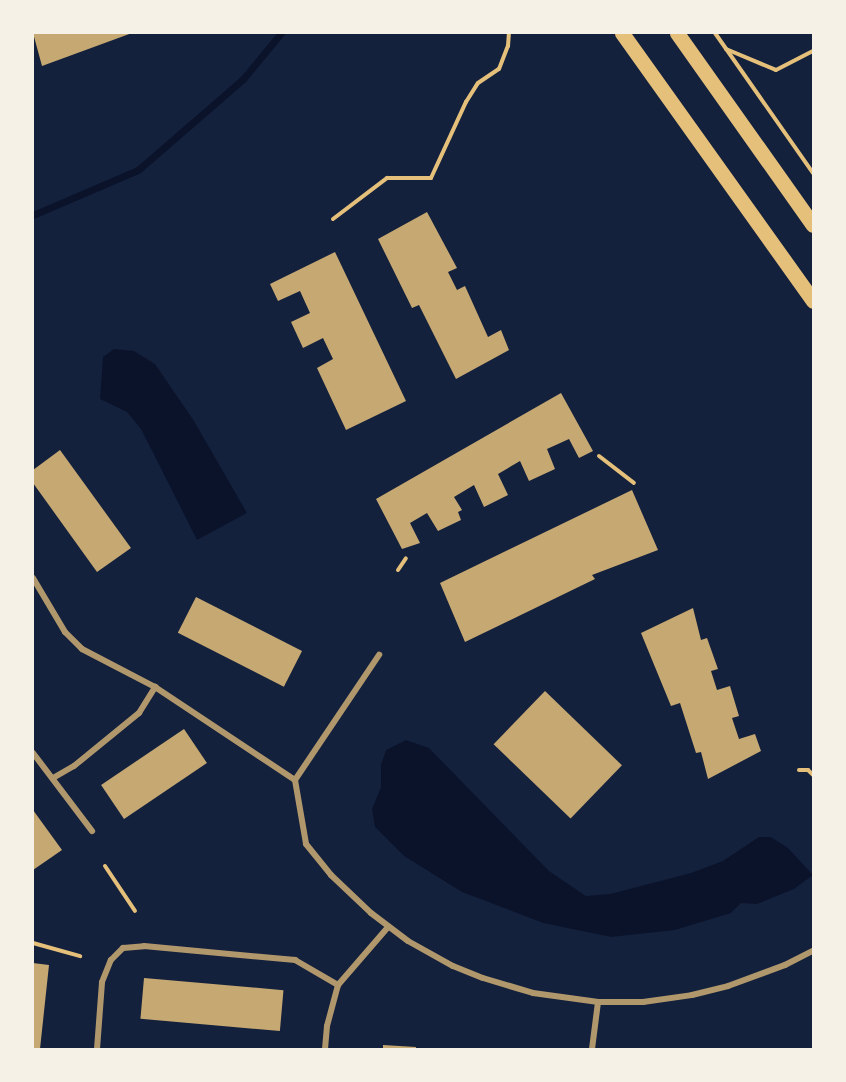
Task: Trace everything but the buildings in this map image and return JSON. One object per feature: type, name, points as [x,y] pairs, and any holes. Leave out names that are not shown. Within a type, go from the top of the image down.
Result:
[{"type":"main road","points":[[622,33],[813,301]]},
{"type":"main road","points":[[677,33],[813,225]]},
{"type":"street","points":[[33,579],[65,632],[82,649],[155,687],[295,780]]},
{"type":"street","points":[[379,655],[295,780],[306,844],[331,875],[388,927],[453,966],[483,978],[533,993],[598,1002],[643,1002],[692,995],[728,986],[812,953]]},
{"type":"street","points":[[53,778],[74,766],[139,713],[155,687]]},
{"type":"street","points":[[33,753],[92,831]]},
{"type":"street","points":[[325,1049],[327,1026],[338,985],[388,927]]},
{"type":"street","points":[[97,1049],[102,982],[111,960],[123,948],[144,946],[295,960],[338,985]]},
{"type":"street","points":[[592,1049],[598,1002]]},
{"type":"path","points":[[333,219],[387,178],[431,178],[466,102],[478,83],[499,69],[508,46],[508,33]]},
{"type":"path","points":[[715,33],[813,173]]},
{"type":"path","points":[[726,49],[776,70],[813,51]]},
{"type":"path","points":[[599,456],[634,483]]},
{"type":"path","points":[[398,570],[405,558]]},
{"type":"path","points":[[800,770],[808,770],[813,775]]},
{"type":"path","points":[[105,866],[135,911]]},
{"type":"path","points":[[33,943],[80,956]]},
{"type":"water","points":[[114,349],[134,351],[155,364],[194,421],[247,513],[197,540],[141,429],[127,412],[100,399],[103,357]]},
{"type":"water","points":[[406,740],[429,748],[549,871],[586,896],[610,894],[691,873],[723,861],[759,837],[771,837],[788,848],[813,875],[794,889],[757,904],[741,903],[731,913],[675,930],[611,937],[543,923],[462,892],[404,856],[375,827],[372,809],[381,787],[381,765],[386,750]]},
{"type":"waterway","points":[[33,215],[138,170],[243,79],[281,33]]}]
